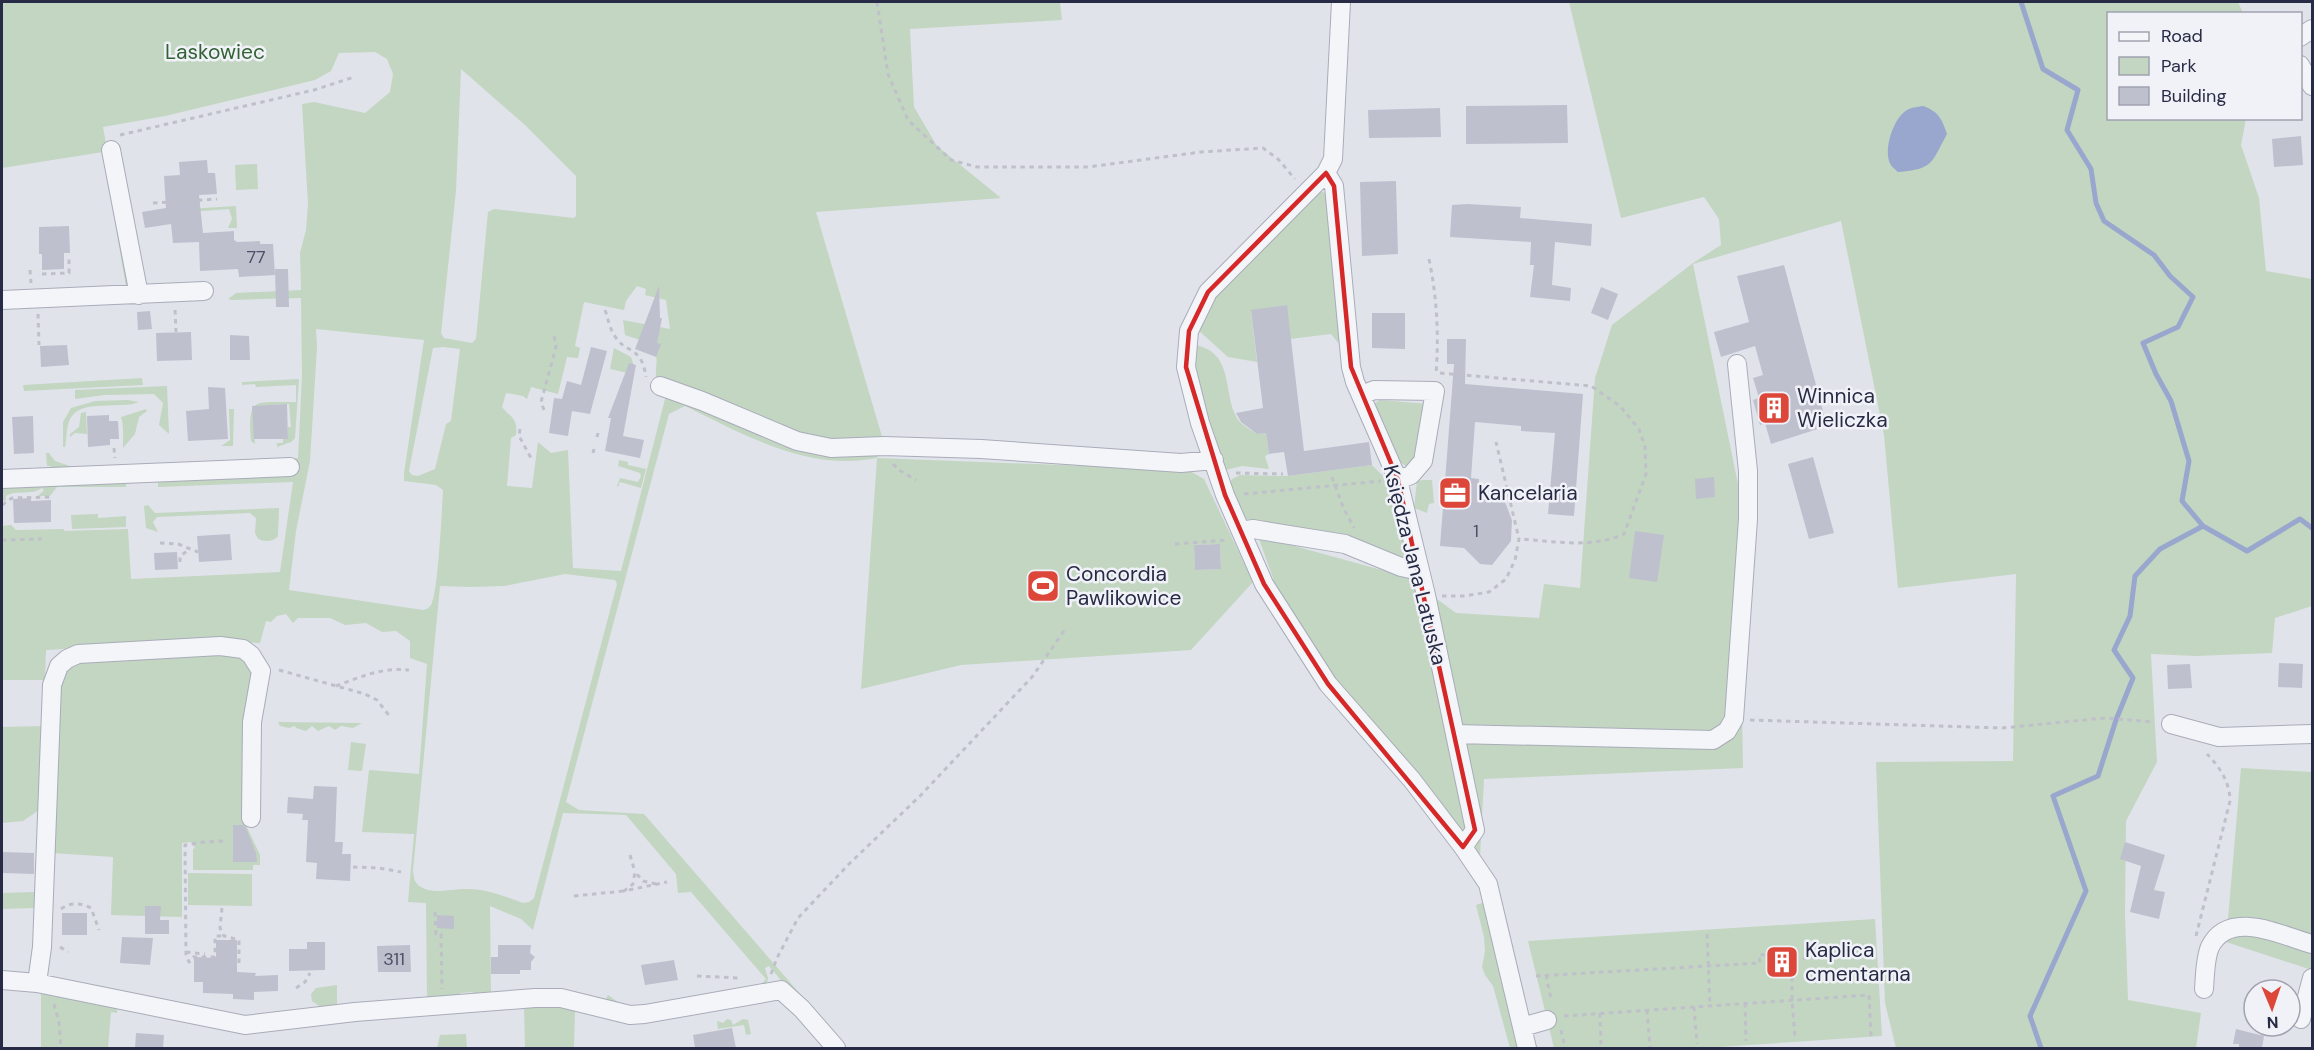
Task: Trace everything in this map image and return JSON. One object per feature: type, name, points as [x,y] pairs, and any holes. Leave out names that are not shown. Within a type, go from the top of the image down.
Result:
[{"type":"street","points":[[1341,2],[1333,159],[1326,172],[1208,292],[1189,331],[1186,367],[1200,423],[1223,487],[1264,584],[1328,684],[1412,780],[1488,884],[1527,1048]]},
{"type":"street","points":[[2302,68],[2313,86]]},
{"type":"street","points":[[111,150],[139,295]]},
{"type":"street","name":"Księdza Jana Latuska","points":[[1326,172],[1334,186],[1355,382],[1398,480],[1426,595],[1455,734],[1474,830],[1463,847]]},
{"type":"street","points":[[2,300],[204,291]]},
{"type":"street","points":[[1455,734],[1713,740],[1727,731],[1734,719],[1748,519],[1748,471],[1737,364]]},
{"type":"street","points":[[1362,395],[1374,390],[1436,382],[1424,461],[1412,475],[1398,480]]},
{"type":"street","points":[[655,385],[692,397],[814,446],[981,449],[1181,463],[1214,460]]},
{"type":"street","points":[[2,479],[290,467]]},
{"type":"street","points":[[1241,531],[1253,530],[1345,544],[1401,567],[1420,571]]},
{"type":"street","points":[[37,983],[42,947],[52,685],[59,666],[67,659],[78,654],[220,646],[243,649],[251,655],[261,671],[252,722],[251,818]]},
{"type":"street","points":[[2171,724],[2219,737],[2313,734]]},
{"type":"street","points":[[2204,989],[2209,949],[2215,939],[2235,926],[2246,925],[2313,944]]},
{"type":"street","points":[[2302,1016],[2313,978]]},
{"type":"street","points":[[2,980],[37,983],[245,1025],[355,1012],[535,998],[561,998],[630,1015],[727,1001],[781,990],[802,1009],[836,1048]]},
{"type":"street","points":[[1522,1027],[1552,1019]]},
{"type":"path","points":[[877,2],[888,74],[908,120],[951,160],[977,166],[1088,167],[1201,152],[1263,148],[1278,159],[1308,191]]},
{"type":"path","points":[[111,150],[112,143],[119,135],[314,90],[354,77]]},
{"type":"path","points":[[153,203],[217,199]]},
{"type":"path","points":[[42,274],[69,273],[69,256]]},
{"type":"path","points":[[1430,259],[1439,320],[1436,382],[1591,386],[1620,406],[1639,429],[1645,447],[1646,474],[1624,534],[1608,541],[1589,543],[1518,539]]},
{"type":"path","points":[[38,305],[39,345]]},
{"type":"path","points":[[174,310],[176,332]]},
{"type":"path","points":[[605,310],[613,334],[625,347],[638,354],[644,363],[645,378],[655,385]]},
{"type":"path","points":[[544,410],[541,402],[556,347],[554,335]]},
{"type":"path","points":[[520,429],[519,436],[531,458]]},
{"type":"path","points":[[1426,595],[1465,597],[1490,592],[1506,579],[1515,560],[1518,539],[1496,442]]},
{"type":"path","points":[[1223,487],[1238,472],[1283,474]]},
{"type":"path","points":[[1332,477],[1334,486],[1367,554]]},
{"type":"path","points":[[1223,487],[1334,486],[1398,480]]},
{"type":"path","points":[[2,505],[12,498],[51,497]]},
{"type":"path","points":[[1175,544],[1235,540],[1241,531]]},
{"type":"path","points":[[2,540],[42,539]]},
{"type":"path","points":[[160,543],[178,544],[198,552]]},
{"type":"path","points":[[180,562],[180,556],[189,550]]},
{"type":"path","points":[[771,974],[798,918],[849,864],[921,795],[1032,676],[1065,628]]},
{"type":"path","points":[[257,663],[365,694],[377,700],[391,718]]},
{"type":"path","points":[[335,686],[378,670],[393,668],[409,670]]},
{"type":"path","points":[[1734,719],[2002,728],[2110,718],[2171,724]]},
{"type":"path","points":[[2196,936],[2230,801],[2230,790],[2214,761],[2207,754]]},
{"type":"path","points":[[223,841],[185,846],[186,952],[189,962],[194,957],[213,959],[215,936],[224,936],[239,940],[239,966]]},
{"type":"path","points":[[630,855],[635,872],[643,881],[656,884]]},
{"type":"path","points":[[353,867],[380,868],[401,872]]},
{"type":"path","points":[[624,891],[633,884],[635,872]]},
{"type":"path","points":[[573,896],[624,891],[667,882]]},
{"type":"path","points":[[59,910],[70,904],[91,908],[99,930]]},
{"type":"path","points":[[217,935],[222,908]]},
{"type":"path","points":[[435,912],[436,934],[441,934],[442,992],[444,993]]},
{"type":"path","points":[[218,929],[224,936]]},
{"type":"path","points":[[1707,934],[1710,1005]]},
{"type":"path","points":[[59,945],[68,952]]},
{"type":"path","points":[[186,952],[205,954]]},
{"type":"path","points":[[1536,975],[1760,963],[1760,955],[1789,954],[1792,959],[1795,1038]]},
{"type":"path","points":[[1792,959],[1874,954]]},
{"type":"path","points":[[491,972],[503,972]]},
{"type":"path","points":[[296,988],[305,982],[310,973]]},
{"type":"path","points":[[1546,975],[1551,999]]},
{"type":"path","points":[[697,976],[746,979]]},
{"type":"path","points":[[1565,1048],[1552,1019],[1600,1013],[1869,995],[1871,1036]]},
{"type":"path","points":[[54,1001],[59,1022],[61,1048]]},
{"type":"path","points":[[1745,1003],[1746,1041]]},
{"type":"path","points":[[1694,1007],[1697,1044]]},
{"type":"path","points":[[1647,1010],[1650,1048]]},
{"type":"path","points":[[1600,1013],[1601,1048]]},
{"type":"highlighted area","points":[[1326,173],[1334,186],[1351,367],[1398,480],[1475,830],[1463,847],[1328,684],[1264,584],[1225,495],[1186,367],[1189,331],[1208,292]]},
{"type":"green space","name":"Laskowiec","points":[[2,2],[1060,2],[1062,20],[910,29],[914,107],[937,146],[1001,198],[816,212],[883,440],[877,458],[851,461],[826,460],[802,455],[754,439],[685,406],[669,414],[566,802],[579,810],[644,814],[847,1048],[842,1048],[769,966],[765,968],[768,978],[766,987],[757,992],[663,1008],[626,1009],[609,1006],[606,999],[608,995],[625,1007],[633,1008],[757,989],[766,979],[691,892],[678,893],[676,874],[626,815],[563,813],[533,930],[521,919],[490,906],[491,997],[475,998],[473,992],[460,993],[457,999],[427,1001],[426,903],[408,902],[414,834],[362,832],[369,770],[419,774],[427,664],[410,658],[410,641],[396,631],[382,632],[366,623],[345,625],[330,618],[298,618],[293,623],[286,614],[277,616],[271,622],[266,621],[260,643],[220,641],[46,650],[45,680],[2,680],[2,526],[11,525],[16,530],[128,529],[131,579],[280,572],[293,482],[158,487],[158,479],[166,476],[264,472],[285,465],[284,459],[298,458],[302,376],[301,298],[228,299],[236,293],[301,290],[300,253],[306,230],[308,204],[302,104],[314,102],[365,113],[390,92],[393,74],[387,59],[375,52],[339,53],[331,71],[315,80],[165,116],[103,127],[131,282],[129,291],[33,295],[33,290],[126,287],[103,152],[2,168]],"holes":[[[461,69],[525,125],[576,176],[576,216],[574,218],[494,209],[488,212],[476,339],[472,343],[444,338],[441,333],[456,191]],[[637,286],[646,289],[645,295],[666,300],[670,329],[623,320],[625,335],[644,342],[655,351],[657,381],[688,392],[686,399],[668,395],[665,399],[621,571],[573,568],[568,450],[551,453],[538,442],[532,488],[507,486],[511,438],[516,435],[516,425],[502,407],[506,393],[527,399],[531,387],[558,394],[567,357],[578,358],[580,348],[575,346],[584,302],[624,310],[626,301]],[[316,329],[424,340],[404,481],[436,485],[443,490],[436,585],[431,605],[426,609],[289,590],[296,531],[310,461],[317,347]],[[433,348],[460,349],[451,421],[446,424],[435,469],[418,476],[412,475],[409,471]],[[565,574],[615,580],[617,584],[534,898],[529,902],[523,903],[475,889],[431,891],[417,884],[413,871],[440,586],[504,586]]]},
{"type":"green space","points":[[1569,2],[2238,2],[2243,12],[2107,12],[2107,120],[2246,120],[2241,145],[2259,198],[2266,271],[2312,279],[2312,606],[2275,618],[2272,653],[2196,656],[2151,654],[2157,762],[2126,821],[2125,914],[2128,1000],[2201,1013],[2196,1048],[1896,1048],[1885,1003],[1876,762],[2013,761],[2016,574],[1898,588],[1884,435],[1841,221],[1693,264],[1740,494],[1752,600],[1742,711],[1743,768],[1484,779],[1479,876],[1330,675],[1280,598],[1258,536],[1407,577],[1456,613],[1539,618],[1544,584],[1580,588],[1595,378],[1612,325],[1693,263],[1721,245],[1719,219],[1704,197],[1621,218]]},
{"type":"green space","points":[[257,164],[258,189],[236,190],[235,165]]},
{"type":"green space","points":[[1316,193],[1326,194],[1340,345],[1331,334],[1290,339],[1286,305],[1251,311],[1257,362],[1228,357],[1198,330],[1204,314],[1231,277],[1267,239]]},
{"type":"green space","points":[[236,206],[237,228],[228,228],[232,219],[229,209],[176,213],[171,210]]},
{"type":"green space","points":[[1195,345],[1208,350],[1217,357],[1223,367],[1231,402],[1241,423],[1257,434],[1266,433],[1269,454],[1265,456],[1269,469],[1242,466],[1226,470],[1198,392],[1195,375]]},
{"type":"green space","points":[[614,348],[631,357],[635,369],[632,374],[610,369]]},
{"type":"green space","points":[[142,378],[143,385],[24,391],[23,385]]},
{"type":"green space","points":[[299,379],[295,438],[277,447],[277,443],[283,443],[283,439],[288,439],[288,427],[291,427],[289,404],[271,405],[253,416],[255,444],[251,441],[250,426],[253,408],[263,402],[296,402],[296,385],[256,387],[255,384],[242,385],[242,382]]},
{"type":"green space","points":[[167,386],[169,434],[159,425],[163,403],[154,394],[104,395],[75,399],[75,390]]},
{"type":"green space","points":[[1380,400],[1429,404],[1415,457],[1406,466],[1401,463],[1374,404]]},
{"type":"green space","points":[[95,401],[139,402],[92,407],[75,413],[70,419],[65,447],[63,447],[63,422],[71,408]]},
{"type":"green space","points":[[146,409],[147,411],[139,417],[135,434],[123,448],[121,417]]},
{"type":"green space","points":[[229,409],[234,409],[233,446],[221,446],[230,440]]},
{"type":"green space","points":[[86,412],[87,434],[75,433],[70,437],[70,434],[79,427],[81,413]]},
{"type":"green space","points":[[46,453],[49,453],[55,461],[70,466],[70,469],[52,469],[51,466],[47,466]]},
{"type":"green space","points":[[877,458],[1188,470],[1204,479],[1253,582],[1191,650],[961,665],[861,689]],"holes":[[[1220,544],[1221,569],[1195,570],[1194,545]]]},
{"type":"green space","points":[[619,460],[628,462],[628,465],[646,469],[641,488],[620,482],[617,486],[620,478],[638,482],[641,476],[640,473],[618,466]]},
{"type":"green space","points":[[1372,465],[1383,476],[1407,551],[1405,558],[1400,562],[1248,525],[1230,483],[1232,479],[1240,475],[1288,476]]},
{"type":"green space","points":[[1432,480],[1434,503],[1429,504],[1427,513],[1414,508],[1417,481]]},
{"type":"green space","points":[[126,483],[126,487],[57,487],[50,496],[38,496],[44,490],[42,488],[33,492],[10,494],[6,496],[6,501],[2,500],[2,488]]},
{"type":"green space","points":[[148,505],[155,513],[279,508],[278,536],[269,541],[258,539],[255,533],[256,518],[250,513],[157,517],[153,522],[158,532],[146,528],[144,506]]},
{"type":"green space","points":[[98,514],[98,518],[126,516],[126,527],[72,529],[71,515]]},
{"type":"green space","points":[[221,651],[242,654],[254,673],[244,821],[260,855],[260,865],[253,865],[253,870],[193,870],[193,849],[195,848],[192,842],[182,843],[182,917],[111,915],[113,857],[52,853],[61,676],[78,661]]},
{"type":"green space","points":[[278,722],[362,723],[353,728],[341,726],[335,730],[329,726],[318,731],[312,726],[306,731],[295,726],[289,728],[280,726]]},
{"type":"green space","points":[[44,726],[42,808],[23,821],[2,823],[2,727]]},
{"type":"green space","points":[[351,742],[366,744],[362,771],[348,770]]},
{"type":"green space","points":[[2241,768],[2312,772],[2312,970],[2226,942]]},
{"type":"green space","points":[[188,873],[252,874],[252,906],[188,905]]},
{"type":"green space","points":[[34,892],[34,908],[2,909],[2,893]]},
{"type":"green space","points":[[1485,902],[1522,1048],[1510,1048],[1493,986],[1482,967],[1485,951],[1484,937],[1476,905]]},
{"type":"green space","points":[[1875,919],[1882,1036],[1704,1048],[1554,1048],[1528,941]]},
{"type":"green space","points":[[337,985],[337,1006],[376,1002],[378,999],[378,1002],[322,1008],[312,1001],[311,994],[316,988]]},
{"type":"green space","points":[[41,992],[117,1008],[117,1013],[111,1012],[108,1048],[41,1048]]},
{"type":"green space","points":[[545,1002],[598,1011],[598,1017],[575,1010],[574,1048],[525,1048],[524,1008],[544,1007]]},
{"type":"green space","points":[[727,1019],[731,1020],[733,1025],[743,1019],[748,1020],[751,1034],[746,1035],[744,1025],[718,1029],[717,1021],[723,1023]]},
{"type":"green space","points":[[466,1034],[467,1048],[437,1048],[440,1035]]},
{"type":"water","points":[[1923,106],[1939,116],[1947,134],[1930,163],[1919,169],[1898,172],[1891,166],[1888,151],[1894,126],[1899,118],[1911,108]]},
{"type":"building","points":[[1567,105],[1568,143],[1466,144],[1466,106]]},
{"type":"building","points":[[1440,108],[1441,137],[1369,138],[1368,110]]},
{"type":"building","points":[[2301,136],[2303,165],[2274,167],[2272,139]]},
{"type":"building","points":[[207,160],[208,173],[215,173],[217,194],[199,195],[203,233],[234,231],[234,240],[237,242],[260,241],[260,244],[273,244],[275,275],[239,277],[238,269],[200,271],[199,242],[173,243],[171,224],[145,228],[142,212],[166,208],[164,176],[180,175],[179,162]]},
{"type":"building","points":[[1396,181],[1398,254],[1362,256],[1360,182]]},
{"type":"building","points":[[1452,205],[1521,207],[1520,218],[1592,224],[1591,246],[1555,242],[1552,285],[1571,288],[1570,301],[1530,297],[1534,265],[1530,265],[1531,242],[1450,237]]},
{"type":"building","points":[[69,226],[70,253],[64,253],[64,269],[42,270],[42,254],[39,254],[39,227]]},
{"type":"building","points":[[1784,265],[1827,426],[1771,444],[1765,423],[1760,425],[1753,400],[1759,398],[1753,378],[1763,375],[1755,346],[1721,357],[1714,332],[1749,322],[1737,276]]},
{"type":"building","points":[[275,269],[288,269],[289,307],[276,307]]},
{"type":"building","points":[[659,286],[660,318],[662,318],[657,343],[661,344],[656,357],[635,349]]},
{"type":"building","points":[[1601,287],[1618,294],[1608,320],[1591,313]]},
{"type":"building","points":[[1287,305],[1304,451],[1369,442],[1372,465],[1288,476],[1284,452],[1269,454],[1266,433],[1257,434],[1241,422],[1236,413],[1263,408],[1251,310]]},
{"type":"building","points":[[150,311],[152,329],[138,330],[137,312]]},
{"type":"building","points":[[1372,313],[1405,313],[1405,349],[1372,348]]},
{"type":"building","points":[[191,332],[192,360],[157,361],[156,333]]},
{"type":"building","points":[[230,335],[249,336],[250,360],[230,360]]},
{"type":"building","points":[[1447,339],[1466,339],[1465,384],[1583,394],[1574,516],[1548,514],[1555,433],[1521,431],[1521,426],[1475,422],[1471,478],[1479,479],[1478,493],[1498,494],[1505,502],[1512,520],[1511,541],[1492,565],[1480,564],[1464,548],[1440,546],[1454,364],[1447,364]]},
{"type":"building","points":[[67,345],[69,365],[41,367],[40,346]]},
{"type":"building","points":[[591,347],[607,351],[590,414],[572,411],[568,436],[549,433],[554,398],[562,399],[567,381],[581,385]]},
{"type":"building","points":[[629,363],[636,365],[623,436],[644,440],[640,458],[605,451],[611,418],[608,418]]},
{"type":"building","points":[[208,387],[225,388],[228,439],[188,441],[186,411],[209,409]]},
{"type":"building","points":[[287,404],[288,439],[254,439],[252,406]]},
{"type":"building","points":[[109,415],[109,421],[118,421],[119,439],[110,439],[110,445],[88,447],[87,416]]},
{"type":"building","points":[[33,416],[34,453],[14,454],[12,417]]},
{"type":"building","points":[[1813,457],[1834,533],[1809,539],[1788,464]]},
{"type":"building","points":[[1714,477],[1715,497],[1696,499],[1695,479]]},
{"type":"building","points":[[31,498],[31,501],[51,500],[51,522],[14,523],[13,499]]},
{"type":"building","points":[[1635,531],[1664,535],[1657,582],[1629,578]]},
{"type":"building","points":[[230,534],[232,560],[199,562],[197,536]]},
{"type":"building","points":[[1220,544],[1221,569],[1195,570],[1194,545]]},
{"type":"building","points":[[177,552],[178,569],[155,570],[154,553]]},
{"type":"building","points":[[2279,663],[2303,664],[2302,688],[2278,687]]},
{"type":"building","points":[[2190,664],[2192,688],[2168,689],[2167,665]]},
{"type":"building","points":[[314,786],[337,787],[335,842],[343,842],[342,854],[351,854],[350,881],[316,879],[317,863],[306,862],[308,820],[302,820],[303,814],[287,813],[288,797],[313,799]]},
{"type":"building","points":[[233,825],[243,825],[246,828],[256,853],[257,862],[233,862]]},
{"type":"building","points":[[2125,842],[2165,855],[2154,890],[2165,892],[2159,919],[2130,912],[2141,866],[2120,859]]},
{"type":"building","points":[[2,852],[34,853],[34,874],[2,873]]},
{"type":"building","points":[[145,906],[161,906],[160,920],[169,920],[169,934],[145,934]]},
{"type":"building","points":[[62,913],[87,913],[87,935],[62,935]]},
{"type":"building","points":[[437,915],[454,916],[454,929],[437,928]]},
{"type":"building","points":[[122,937],[153,938],[150,965],[120,963]]},
{"type":"building","points":[[216,940],[237,940],[237,972],[256,973],[255,976],[278,975],[278,991],[254,992],[254,1000],[233,999],[233,994],[203,993],[203,982],[194,982],[194,957],[216,958]]},
{"type":"building","points":[[307,942],[325,942],[325,970],[289,971],[289,949],[307,949]]},
{"type":"building","points":[[410,945],[411,972],[378,972],[377,946]]},
{"type":"building","points":[[498,945],[531,945],[530,953],[535,957],[531,962],[531,970],[520,970],[520,974],[491,974],[491,957],[498,957]]},
{"type":"building","points":[[674,960],[678,980],[645,985],[641,965]]},
{"type":"building","points":[[732,1028],[736,1048],[695,1048],[693,1035]]},
{"type":"building","points":[[2236,1029],[2242,1030],[2242,1038],[2264,1038],[2262,1048],[2239,1048],[2239,1044],[2233,1044]]},
{"type":"building","points":[[136,1033],[164,1035],[163,1048],[135,1048]]},
{"type":"waterway","points":[[2021,2],[2043,69],[2078,90],[2067,130],[2091,169],[2096,203],[2104,221],[2154,255],[2170,276],[2193,297],[2178,327],[2143,343],[2171,401],[2189,461],[2182,501],[2203,526],[2160,549],[2135,576],[2130,616],[2114,650],[2133,678],[2116,720],[2098,776],[2053,796],[2086,891],[2030,1016],[2041,1048]]},
{"type":"waterway","points":[[2203,526],[2247,551],[2300,519],[2312,528]]},
{"type":"place","name":"Winnica Wieliczka","points":[[1774,408]]},
{"type":"place","name":"Kancelaria","points":[[1455,493]]},
{"type":"place","name":"Concordia Pawlikowice","points":[[1043,586]]},
{"type":"place","name":"Kaplica cmentarna","points":[[1782,962]]}]
